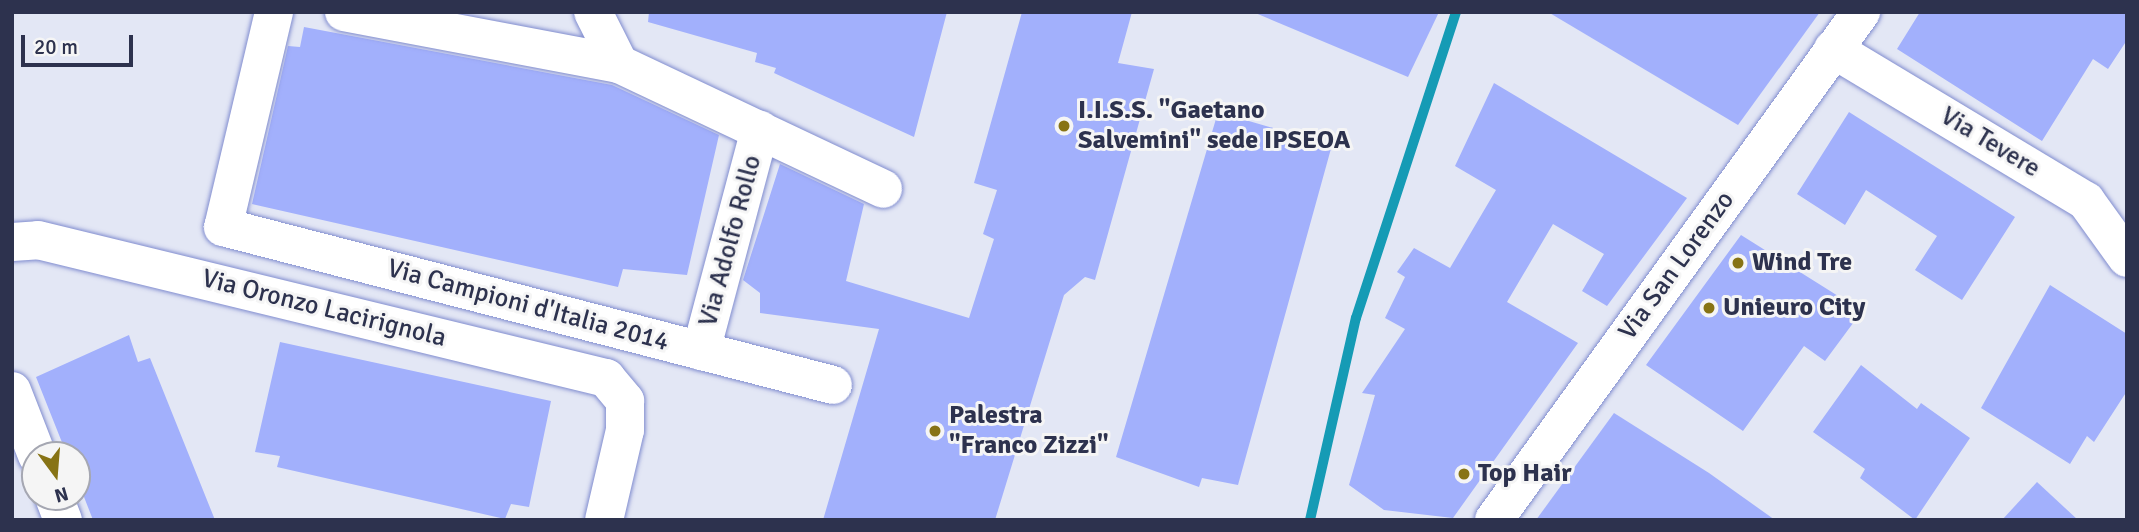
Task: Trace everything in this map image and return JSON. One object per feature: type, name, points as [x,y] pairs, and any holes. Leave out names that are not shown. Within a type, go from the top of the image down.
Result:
[{"type":"street","name":"Via Campioni d'Italia 2014","points":[[274,12],[223,227],[834,385]]},
{"type":"street","name":"Via Adolfo Rollo","points":[[344,12],[481,25],[619,64],[883,189]]},
{"type":"street","points":[[593,12],[619,64]]},
{"type":"street","name":"Via San Lorenzo","points":[[1494,520],[1833,49],[1855,14]]},
{"type":"street","name":"Via Tevere","points":[[1833,49],[2086,201],[2127,258]]},
{"type":"street","name":"Via Adolfo Rollo","points":[[701,351],[760,130]]},
{"type":"street","name":"Via Oronzo Lacirignola","points":[[12,242],[38,240],[606,378],[625,401],[625,430],[604,520]]},
{"type":"street","points":[[12,391],[32,441]]},
{"type":"building","points":[[649,12],[947,12],[914,137],[774,73],[776,68],[755,62],[757,53],[648,22]]},
{"type":"building","points":[[1022,12],[1132,12],[1118,63],[1154,69],[1095,280],[1085,277],[1064,295],[995,520],[823,520],[879,329],[760,313],[760,293],[743,280],[780,164],[864,204],[846,281],[969,318],[994,239],[983,234],[997,190],[974,183]]},
{"type":"building","points":[[1253,12],[1439,12],[1408,77]]},
{"type":"building","points":[[1548,12],[1820,12],[1738,125]]},
{"type":"building","points":[[1920,12],[2127,12],[2127,40],[2108,69],[2093,59],[2042,141],[1897,49]]},
{"type":"building","points":[[304,27],[612,85],[719,135],[687,275],[623,269],[618,287],[252,204],[288,46],[300,47]]},
{"type":"building","points":[[1494,83],[1687,198],[1607,306],[1582,291],[1604,254],[1553,224],[1507,302],[1578,343],[1453,518],[1384,510],[1349,485],[1375,395],[1362,393],[1405,329],[1385,318],[1405,277],[1397,272],[1414,248],[1450,268],[1496,190],[1455,166]]},
{"type":"building","points":[[1218,112],[1332,145],[1238,485],[1202,478],[1199,487],[1116,457]]},
{"type":"building","points":[[1849,112],[2015,217],[1962,300],[1915,270],[1937,236],[1866,190],[1845,225],[1797,194]]},
{"type":"building","points":[[1741,235],[1862,311],[1825,361],[1804,346],[1743,431],[1646,365]]},
{"type":"building","points":[[2050,285],[2127,334],[2127,391],[2094,442],[2087,436],[2070,464],[1981,408]]},
{"type":"building","points":[[129,335],[138,362],[150,358],[215,520],[93,520],[89,511],[91,441],[61,441],[36,377]]},
{"type":"building","points":[[280,342],[551,401],[529,507],[511,504],[505,519],[277,467],[280,456],[255,452]]},
{"type":"building","points":[[1861,365],[1917,409],[1921,403],[1970,438],[1915,520],[1860,478],[1865,469],[1813,432]]},
{"type":"building","points":[[1614,413],[1709,473],[1775,520],[1536,520]]},
{"type":"building","points":[[2037,482],[2078,520],[2002,520]]},
{"type":"waterway","points":[[1310,520],[1356,318],[1456,12]]},
{"type":"place","name":"I.I.S.S. \"Gaetano Salvemini\" sede IPSEOA","points":[[1064,126]]},
{"type":"place","name":"Wind Tre","points":[[1738,263]]},
{"type":"place","name":"Unieuro City","points":[[1709,308]]},
{"type":"place","name":"Palestra \"Franco Zizzi\"","points":[[935,431]]},
{"type":"place","name":"Top Hair","points":[[1464,474]]}]
